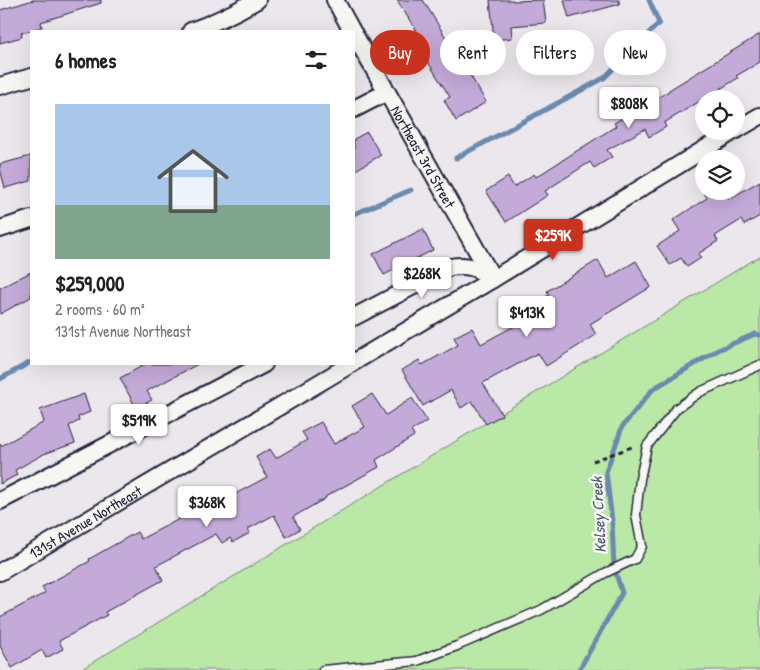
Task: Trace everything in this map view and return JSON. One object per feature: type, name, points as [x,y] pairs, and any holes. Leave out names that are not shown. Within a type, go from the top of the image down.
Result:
[{"type":"street","points":[[194,30],[211,24],[257,0]]},
{"type":"street","name":"Northeast 3rd Street","points":[[335,0],[352,30]]},
{"type":"street","name":"Northeast 3rd Street","points":[[355,36],[493,279]]},
{"type":"street","points":[[0,86],[30,77]]},
{"type":"street","points":[[355,108],[387,92]]},
{"type":"street","name":"131st Avenue Northeast","points":[[745,125],[760,116]]},
{"type":"street","name":"131st Avenue Northeast","points":[[355,361],[720,140]]},
{"type":"street","points":[[0,229],[30,219]]},
{"type":"street","points":[[355,316],[450,266],[470,266],[493,279]]},
{"type":"street","points":[[0,501],[262,365]]},
{"type":"street","name":"131st Avenue Northeast","points":[[0,572],[349,365]]},
{"type":"lane","points":[[323,670],[417,661],[541,610],[605,572],[634,559],[642,546],[636,515],[640,479],[647,446],[677,408],[700,392],[760,365]]},
{"type":"path","points":[[593,461],[633,446]]},
{"type":"green space","points":[[760,256],[760,670],[80,670]]},
{"type":"building","points":[[33,0],[101,0],[101,3],[41,22],[42,27],[21,33],[22,37],[0,43],[0,10]]},
{"type":"building","points":[[397,0],[423,0],[441,30],[440,75],[470,75],[486,102],[456,121],[444,100],[450,97],[430,65],[430,30],[416,30]]},
{"type":"building","points":[[490,0],[543,0],[546,23],[511,26],[512,38],[506,39],[506,30],[493,30]]},
{"type":"building","points":[[564,0],[619,0],[620,4],[569,18]]},
{"type":"building","points":[[760,34],[760,62],[736,76],[738,78],[718,90],[695,90],[695,104],[664,123],[666,127],[649,137],[645,129],[607,150],[612,157],[594,168],[590,162],[545,191],[548,195],[506,222],[486,191],[508,177],[514,187],[534,174],[536,177],[616,126],[614,123]]},
{"type":"building","points":[[367,132],[381,155],[355,170],[355,138]]},
{"type":"building","points":[[30,156],[30,181],[5,188],[0,164]]},
{"type":"building","points":[[760,181],[760,216],[744,225],[741,220],[715,236],[718,241],[698,254],[701,258],[687,267],[681,258],[670,265],[657,246],[680,231],[673,220],[704,200],[745,200],[745,190]]},
{"type":"building","points":[[423,229],[433,250],[384,275],[373,254]]},
{"type":"building","points":[[598,260],[608,278],[636,261],[651,287],[590,324],[596,335],[546,366],[538,353],[483,383],[502,415],[486,424],[472,401],[461,408],[451,390],[423,406],[402,370],[419,360],[422,365],[458,345],[454,337],[472,328],[481,344],[520,323],[515,315],[549,295],[547,291]]},
{"type":"building","points":[[30,273],[30,298],[0,314],[0,288]]},
{"type":"building","points":[[144,365],[196,365],[147,391],[152,400],[136,408],[120,378]]},
{"type":"building","points":[[84,394],[90,412],[78,417],[79,421],[69,426],[75,443],[44,454],[15,470],[17,475],[0,484],[0,444],[1,446],[44,422],[40,410]]},
{"type":"building","points":[[372,394],[386,415],[412,398],[427,421],[411,431],[414,436],[376,460],[379,467],[293,517],[300,529],[286,537],[274,515],[248,529],[250,533],[233,542],[230,538],[222,543],[216,534],[156,566],[163,580],[105,612],[107,615],[59,641],[63,649],[46,658],[42,650],[12,668],[0,646],[0,617],[45,593],[42,587],[90,561],[89,559],[137,532],[141,539],[202,507],[200,504],[220,493],[224,500],[267,477],[256,457],[270,449],[276,458],[307,440],[302,432],[321,422],[334,444],[365,427],[352,406]]},
{"type":"waterway","points":[[456,158],[604,78],[659,23],[649,0]]},
{"type":"waterway","points":[[355,214],[411,190]]},
{"type":"waterway","name":"Kelsey Creek","points":[[579,670],[622,593],[614,567],[612,521],[606,472],[622,427],[653,389],[718,350],[755,334],[760,335]]},
{"type":"waterway","points":[[0,379],[30,363]]}]
